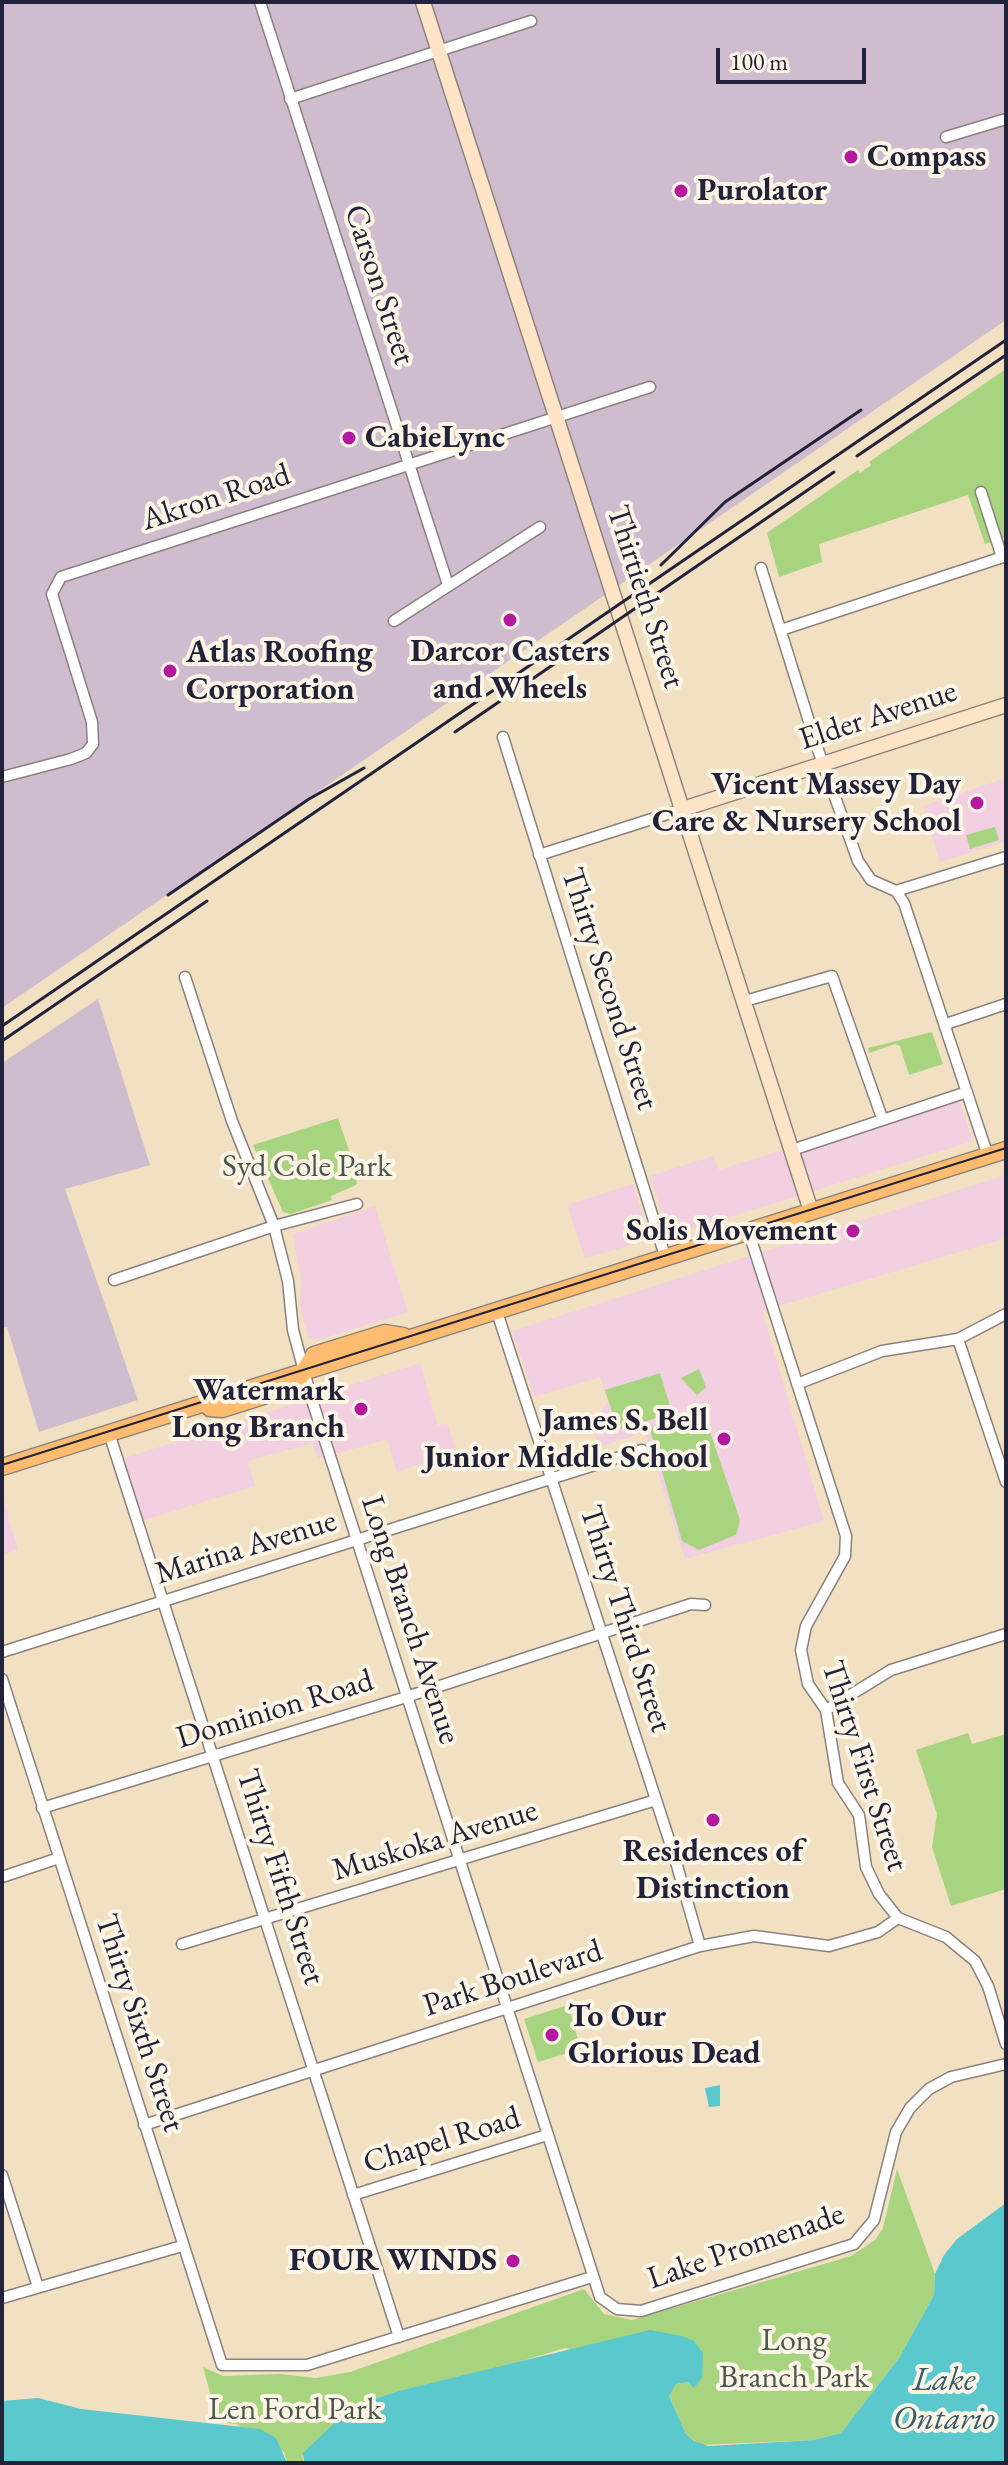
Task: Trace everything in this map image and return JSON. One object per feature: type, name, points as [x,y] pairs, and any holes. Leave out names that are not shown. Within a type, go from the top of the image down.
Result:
[{"type":"main road","points":[[2,1467],[188,1408],[222,1409],[295,1386],[314,1355],[385,1333],[408,1337],[1006,1150]]},
{"type":"street","name":"Carson Street","points":[[260,2],[448,585]]},
{"type":"street","name":"Thirtieth Street","points":[[423,2],[559,416],[811,1211]]},
{"type":"street","points":[[290,99],[531,21]]},
{"type":"street","points":[[946,137],[1006,119]]},
{"type":"street","name":"Akron Road","points":[[2,777],[71,759],[86,753],[93,744],[92,722],[52,594],[61,577],[650,387]]},
{"type":"street","points":[[781,630],[1004,556],[981,492]]},
{"type":"street","points":[[394,621],[540,527]]},
{"type":"street","points":[[761,568],[822,763],[858,861],[871,880],[896,891],[904,903],[988,1156]]},
{"type":"street","name":"Elder Avenue","points":[[539,855],[1006,705]]},
{"type":"street","name":"Thirty Second Street","points":[[503,737],[665,1256]]},
{"type":"street","points":[[896,891],[1006,857]]},
{"type":"street","points":[[745,1001],[832,976],[882,1118]]},
{"type":"street","name":"Long Branch Avenue","points":[[185,977],[232,1121],[274,1226],[304,1371],[592,2277]]},
{"type":"street","points":[[946,1024],[1006,1004]]},
{"type":"street","points":[[792,1150],[967,1092]]},
{"type":"street","points":[[114,1280],[274,1226],[357,1204]]},
{"type":"street","name":"Thirty First Street","points":[[748,1230],[846,1536],[845,1556],[806,1626],[801,1650],[808,1684],[826,1710],[835,1774],[863,1824],[869,1876],[898,1918],[946,1937],[975,1961],[988,1986],[1006,2044]]},
{"type":"street","name":"Thirty Third Street","points":[[496,1309],[553,1478],[700,1946]]},
{"type":"street","points":[[797,1384],[897,1346],[958,1339],[1006,1314]]},
{"type":"street","points":[[958,1339],[1006,1482]]},
{"type":"street","name":"Thirty Fifth Street","points":[[109,1433],[399,2337]]},
{"type":"street","name":"Marina Avenue","points":[[2,1652],[642,1450]]},
{"type":"street","name":"Dominion Road","points":[[42,1808],[407,1697],[691,1604],[705,1605]]},
{"type":"street","points":[[826,1710],[891,1670],[1006,1634]]},
{"type":"street","name":"Thirty Sixth Street","points":[[2,1679],[217,2359],[222,2365],[239,2367],[307,2365],[399,2337]]},
{"type":"street","name":"Muskoka Avenue","points":[[182,1944],[656,1800]]},
{"type":"street","points":[[2,1877],[59,1858]]},
{"type":"street","name":"Park Boulevard","points":[[144,2125],[700,1946],[754,1936],[829,1946],[878,1932],[898,1918]]},
{"type":"street","name":"Lake Promenade","points":[[592,2277],[600,2297],[610,2306],[641,2311],[854,2244],[865,2236],[874,2220],[896,2132],[910,2108],[929,2089],[951,2077],[1006,2064]]},
{"type":"street","name":"Chapel Road","points":[[353,2195],[547,2135]]},
{"type":"street","points":[[2,2175],[38,2287]]},
{"type":"street","points":[[2,2298],[182,2246]]},
{"type":"street","points":[[399,2337],[592,2277]]},
{"type":"shaded area","points":[[2,2],[1006,2],[1006,320],[2,1008]]},
{"type":"shaded area","points":[[1006,778],[1006,841],[940,862],[923,806]]},
{"type":"shaded area","points":[[98,999],[150,1165],[65,1189],[138,1400],[39,1432],[7,1327],[2,1328],[2,1063]]},
{"type":"shaded area","points":[[956,1091],[973,1141],[669,1236],[650,1176],[713,1156],[719,1170],[865,1124]]},
{"type":"shaded area","points":[[1006,1175],[1006,1238],[762,1311],[824,1521],[685,1559],[645,1432],[599,1447],[591,1422],[608,1402],[600,1377],[534,1397],[512,1331]]},
{"type":"shaded area","points":[[633,1184],[650,1240],[585,1258],[567,1205]]},
{"type":"shaded area","points":[[375,1206],[408,1312],[318,1340],[308,1338],[300,1305],[301,1279],[293,1234]]},
{"type":"shaded area","points":[[420,1363],[438,1426],[447,1423],[457,1452],[397,1472],[387,1439],[318,1459],[312,1443],[248,1461],[255,1486],[138,1522],[119,1460]]},
{"type":"shaded area","points":[[2,1496],[18,1550],[2,1554]]},
{"type":"green space","points":[[1006,369],[1006,537],[985,544],[968,495],[819,544],[822,562],[779,577],[767,533],[858,470],[860,473],[871,465],[869,462]]},
{"type":"green space","points":[[995,827],[999,840],[970,849],[966,835]]},
{"type":"green space","points":[[932,1032],[943,1064],[909,1075],[900,1046],[895,1044],[869,1053],[868,1048]]},
{"type":"green space","name":"Syd Cole Park","points":[[338,1118],[358,1177],[356,1185],[331,1196],[332,1200],[291,1214],[283,1212],[253,1145]]},
{"type":"green space","points":[[699,1369],[706,1387],[697,1395],[681,1378]]},
{"type":"green space","points":[[660,1373],[672,1413],[618,1430],[605,1390]]},
{"type":"green space","points":[[694,1414],[706,1420],[740,1520],[736,1535],[699,1550],[682,1541],[650,1430],[655,1425]]},
{"type":"green space","points":[[968,1733],[972,1744],[1006,1734],[1006,1889],[951,1906],[932,1847],[937,1814],[916,1750]]},
{"type":"green space","points":[[568,2005],[581,2049],[538,2062],[524,2019]]},
{"type":"green space","name":"Long Branch Park","points":[[897,2169],[935,2274],[934,2295],[899,2358],[841,2433],[814,2440],[700,2445],[686,2434],[669,2396],[675,2384],[689,2382],[694,2387],[702,2378],[565,2348],[506,2366],[398,2391],[352,2407],[302,2456],[304,2463],[287,2463],[284,2452],[236,2424],[218,2422],[203,2367],[223,2376],[280,2374],[316,2378],[350,2372],[584,2289],[604,2314],[632,2320],[851,2256],[875,2240],[883,2228]]},
{"type":"water","points":[[720,2085],[720,2106],[709,2107],[705,2088]]},
{"type":"water","name":"Lake Ontario","points":[[1006,2203],[1006,2463],[304,2463],[303,2453],[351,2407],[398,2391],[650,2330],[694,2341],[703,2353],[702,2378],[694,2388],[688,2382],[676,2384],[669,2396],[686,2434],[694,2441],[708,2446],[814,2440],[841,2433],[899,2358],[934,2295],[935,2274],[944,2255],[957,2239]]},
{"type":"water","points":[[38,2398],[81,2409],[260,2429],[276,2438],[287,2463],[2,2463],[2,2401]]},
{"type":"tram line","points":[[2,1465],[1006,1148]]},
{"type":"railway","points":[[2,1026],[1006,340]]},
{"type":"railway","points":[[857,456],[1006,355]]},
{"type":"railway","points":[[661,565],[725,502],[861,410]]},
{"type":"railway","points":[[455,732],[834,472]]},
{"type":"railway","points":[[168,895],[309,799],[364,768]]},
{"type":"railway","points":[[2,1041],[207,901]]},
{"type":"place","name":"Compass","points":[[851,157]]},
{"type":"place","name":"Purolator","points":[[681,191]]},
{"type":"place","name":"CabieLync","points":[[349,438]]},
{"type":"place","name":"Darcor Casters and Wheels","points":[[510,620]]},
{"type":"place","name":"Atlas Roofing Corporation","points":[[170,671]]},
{"type":"place","name":"Vicent Massey Day Care & Nursery School","points":[[977,803]]},
{"type":"place","name":"Solis Movement","points":[[853,1231]]},
{"type":"place","name":"Watermark Long Branch","points":[[361,1409]]},
{"type":"place","name":"James S. Bell Junior Middle School","points":[[724,1439]]},
{"type":"place","name":"Residences of Distinction","points":[[713,1820]]},
{"type":"place","name":"To Our Glorious Dead","points":[[552,2035]]},
{"type":"place","name":"FOUR WINDS","points":[[513,2261]]},
{"type":"park label","name":"Len Ford Park","points":[[295,2410]]}]
